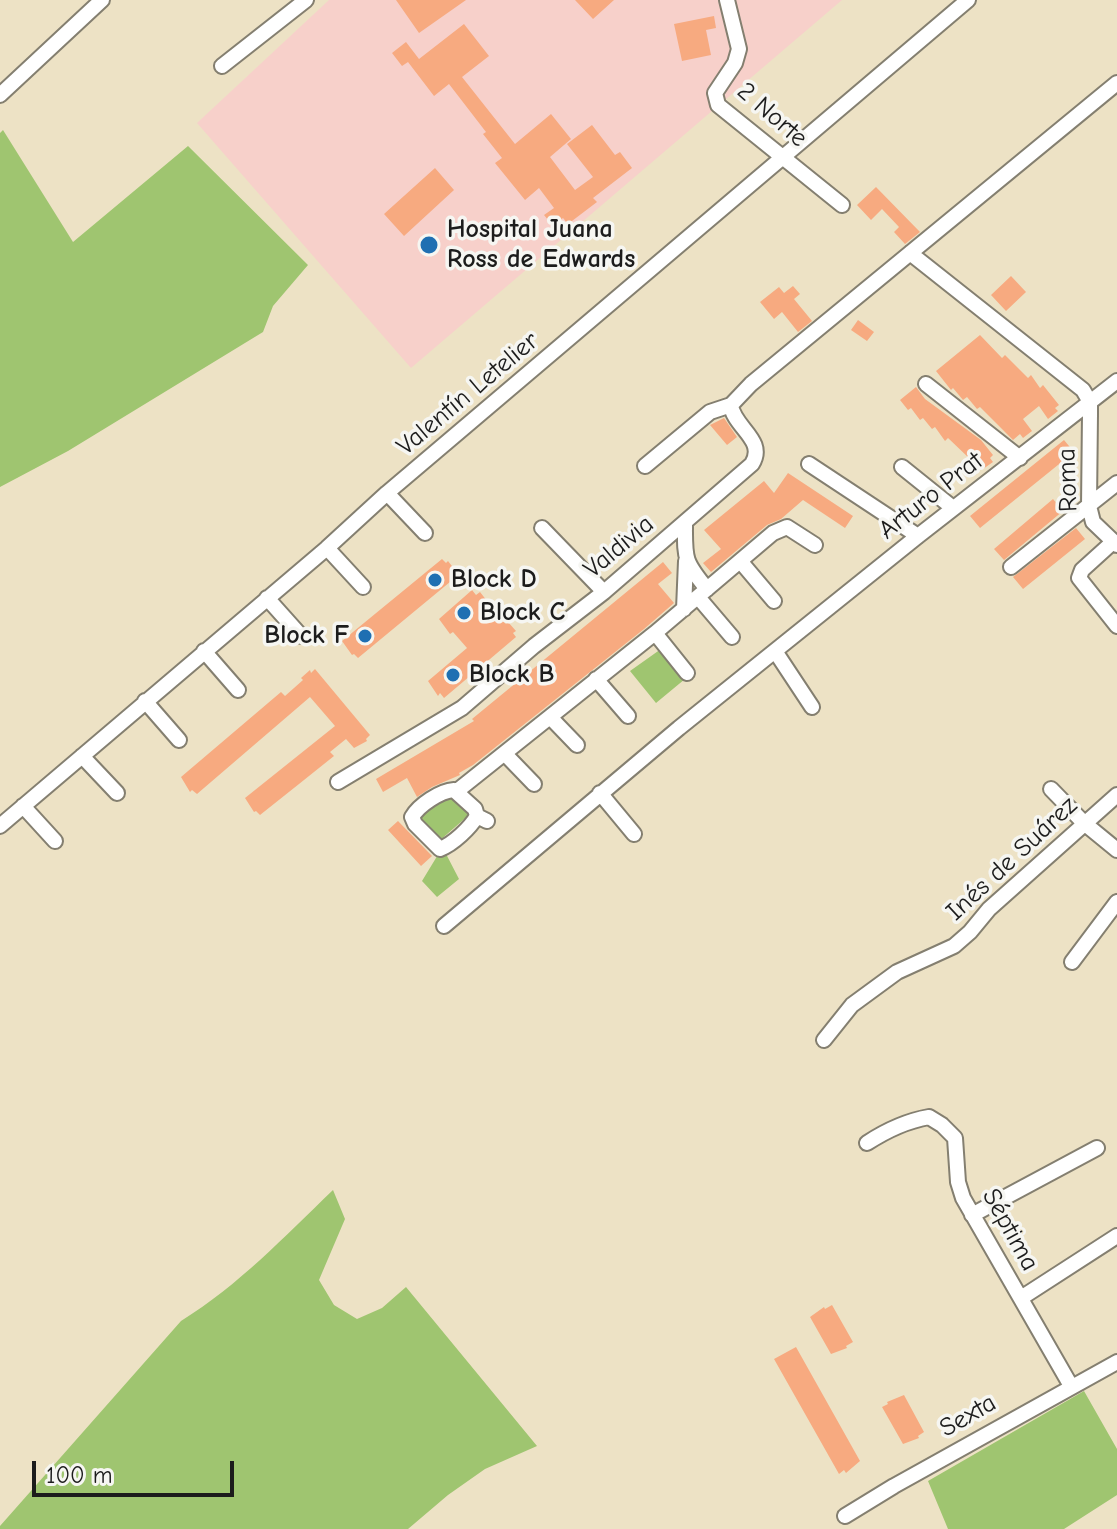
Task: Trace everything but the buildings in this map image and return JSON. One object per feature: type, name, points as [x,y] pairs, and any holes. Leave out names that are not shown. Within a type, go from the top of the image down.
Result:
[{"type":"street","points":[[0,95],[102,0]]},
{"type":"street","points":[[222,66],[306,0]]},
{"type":"street","name":"2 Norte","points":[[727,0],[739,49],[735,63],[715,93],[715,99],[725,113],[842,205]]},
{"type":"street","name":"Valentín Letelier","points":[[0,826],[968,0]]},
{"type":"street","points":[[645,466],[710,412],[731,405],[751,384],[1117,83]]},
{"type":"street","points":[[910,253],[1083,390],[1090,402]]},
{"type":"street","name":"Arturo Prat","points":[[444,926],[600,793],[775,651],[1117,381]]},
{"type":"street","points":[[926,384],[1020,458]]},
{"type":"street","name":"Roma","points":[[1090,402],[1089,506],[1093,522],[1115,543]]},
{"type":"street","name":"Valdivia","points":[[338,782],[462,708],[534,646],[604,592],[755,460],[755,444],[735,418],[731,405]]},
{"type":"street","points":[[809,464],[918,536]]},
{"type":"street","points":[[902,467],[953,508]]},
{"type":"street","points":[[1011,567],[1117,483]]},
{"type":"street","points":[[387,493],[425,533]]},
{"type":"street","points":[[684,609],[685,522]]},
{"type":"street","points":[[457,791],[482,819],[440,849],[415,824],[413,815],[417,809],[446,790],[457,791],[505,754],[781,528],[787,527],[815,545]]},
{"type":"street","points":[[542,528],[604,592]]},
{"type":"street","points":[[1115,543],[1079,574],[1082,584],[1117,626]]},
{"type":"street","points":[[327,548],[363,587]]},
{"type":"street","points":[[686,561],[732,637]]},
{"type":"street","points":[[741,562],[774,601]]},
{"type":"street","points":[[267,598],[301,636]]},
{"type":"street","points":[[655,633],[687,673]]},
{"type":"street","points":[[204,651],[238,690]]},
{"type":"street","points":[[775,651],[812,707]]},
{"type":"street","points":[[596,679],[628,716]]},
{"type":"street","points":[[145,701],[179,740]]},
{"type":"street","points":[[550,717],[577,745]]},
{"type":"street","points":[[505,754],[534,784]]},
{"type":"street","points":[[82,756],[117,793]]},
{"type":"street","points":[[1051,789],[1084,823],[1117,850]]},
{"type":"street","points":[[600,793],[634,834]]},
{"type":"street","name":"Inés de Suárez","points":[[824,1040],[852,1005],[897,972],[954,946],[989,909],[1117,795]]},
{"type":"street","points":[[23,806],[55,841]]},
{"type":"street","points":[[1072,962],[1117,902]]},
{"type":"street","name":"Séptima","points":[[867,1143],[913,1119],[929,1117],[955,1138],[958,1182],[963,1198],[1071,1386]]},
{"type":"street","points":[[972,1215],[1097,1148]]},
{"type":"street","points":[[1021,1298],[1117,1236]]},
{"type":"street","name":"Sexta","points":[[845,1516],[1117,1362]]},
{"type":"shaded area","name":"Hospital Juana Ross de Edwards","points":[[329,0],[842,0],[411,368],[197,123]]},
{"type":"green space","points":[[3,130],[73,242],[188,146],[308,265],[273,306],[263,332],[68,451],[0,487],[0,133]]},
{"type":"green space","points":[[661,649],[685,679],[656,703],[630,671]]},
{"type":"green space","points":[[452,794],[470,814],[438,842],[417,817]]},
{"type":"green space","points":[[445,852],[459,879],[437,897],[422,881],[439,853]]},
{"type":"green space","points":[[333,1190],[345,1219],[319,1280],[334,1305],[357,1319],[382,1308],[406,1287],[537,1446],[485,1469],[408,1529],[0,1529],[181,1321],[242,1276]]},
{"type":"green space","points":[[1084,1391],[1117,1449],[1117,1495],[1064,1529],[948,1529],[928,1481]]},
{"type":"place","name":"Hospital Juana Ross de Edwards","points":[[429,245]]},
{"type":"place","name":"Block D","points":[[435,580]]},
{"type":"place","name":"Block C","points":[[464,613]]},
{"type":"place","name":"Block F","points":[[365,636]]},
{"type":"place","name":"Block B","points":[[453,675]]}]
